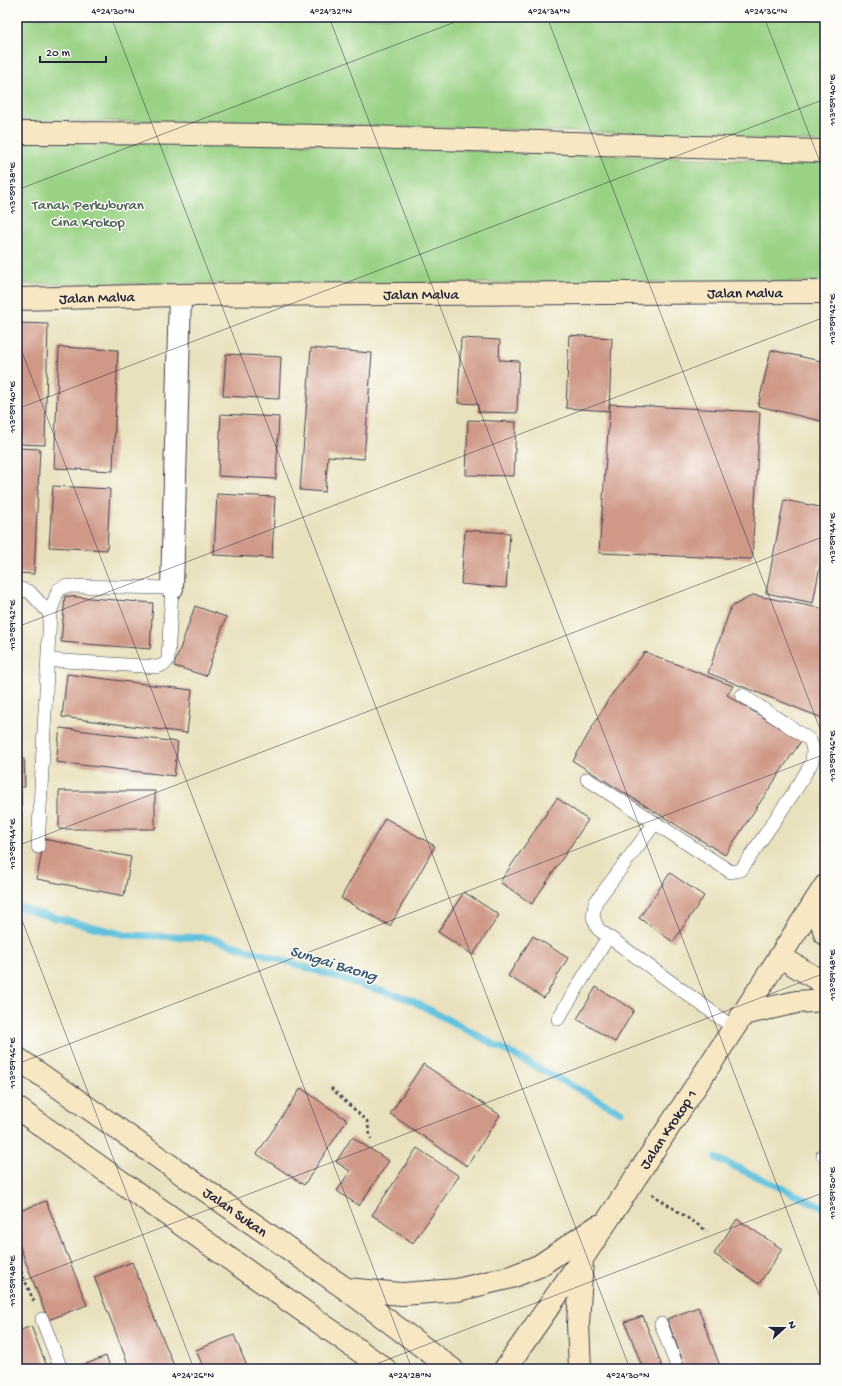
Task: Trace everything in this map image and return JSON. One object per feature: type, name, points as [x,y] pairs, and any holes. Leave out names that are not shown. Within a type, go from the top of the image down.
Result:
[{"type":"street","points":[[17,133],[129,132],[413,138],[825,152]]},
{"type":"street","name":"Jalan Malva","points":[[17,299],[180,295],[825,292]]},
{"type":"street","points":[[172,588],[180,295]]},
{"type":"street","points":[[821,893],[825,934]]},
{"type":"street","name":"Jalan Krokop 1","points":[[504,1369],[582,1259],[781,957],[821,893]]},
{"type":"street","points":[[781,957],[825,984]]},
{"type":"street","points":[[739,1021],[797,1002],[825,1000]]},
{"type":"street","name":"Jalan Sukan","points":[[17,1058],[346,1290],[452,1369]]},
{"type":"street","points":[[17,1108],[385,1369]]},
{"type":"street","points":[[346,1290],[402,1294],[457,1290],[511,1277],[539,1266],[608,1219]]},
{"type":"street","points":[[580,1369],[578,1324],[582,1259]]},
{"type":"street","points":[[359,1350],[368,1369]]},
{"type":"lane","points":[[38,847],[49,660],[50,614],[54,597],[58,590],[65,586],[172,588],[168,659],[165,664],[157,667],[49,660]]},
{"type":"lane","points":[[17,588],[30,592],[50,614]]},
{"type":"lane","points":[[587,779],[731,872],[736,873],[741,870],[789,799],[812,762],[813,750],[810,740],[742,695]]},
{"type":"lane","points":[[655,823],[596,903],[593,916],[598,929],[608,937],[739,1021]]},
{"type":"lane","points":[[558,1019],[608,937]]},
{"type":"lane","points":[[825,1152],[823,1155],[825,1156]]},
{"type":"lane","points":[[42,1319],[61,1369]]},
{"type":"lane","points":[[661,1324],[678,1369]]},
{"type":"path","points":[[331,1088],[367,1121],[371,1139]]},
{"type":"path","points":[[633,1181],[707,1231]]},
{"type":"path","points":[[17,1267],[20,1269],[42,1319]]},
{"type":"green space","points":[[17,17],[825,17],[825,142],[652,134],[250,122],[17,121]]},
{"type":"green space","name":"Tanah Perkuburan Cina Krokop","points":[[17,142],[283,143],[825,163],[825,282],[17,284]]},
{"type":"building","points":[[17,323],[48,324],[45,445],[17,444]]},
{"type":"building","points":[[569,335],[612,338],[609,411],[566,408]]},
{"type":"building","points":[[461,338],[500,340],[499,360],[519,361],[517,413],[478,412],[478,404],[458,403]]},
{"type":"building","points":[[59,347],[118,350],[113,471],[54,468]]},
{"type":"building","points":[[311,348],[372,353],[364,459],[328,456],[325,492],[300,490]]},
{"type":"building","points":[[771,350],[825,362],[825,422],[758,406]]},
{"type":"building","points":[[226,354],[281,357],[279,399],[223,396]]},
{"type":"building","points":[[610,404],[760,412],[752,559],[599,553]]},
{"type":"building","points":[[221,414],[279,417],[276,479],[218,476]]},
{"type":"building","points":[[468,420],[516,422],[514,476],[466,475]]},
{"type":"building","points":[[17,448],[40,449],[34,574],[17,573]]},
{"type":"building","points":[[53,486],[110,489],[107,550],[49,547]]},
{"type":"building","points":[[217,494],[275,497],[272,558],[214,555]]},
{"type":"building","points":[[784,500],[825,508],[825,540],[813,603],[766,593]]},
{"type":"building","points":[[465,530],[510,533],[506,588],[461,584]]},
{"type":"building","points":[[753,595],[825,609],[825,719],[708,673],[731,607]]},
{"type":"building","points":[[65,596],[153,603],[150,649],[61,642]]},
{"type":"building","points":[[195,606],[226,617],[206,676],[174,666]]},
{"type":"building","points":[[645,652],[733,686],[727,695],[801,741],[725,855],[573,761],[609,698]]},
{"type":"building","points":[[67,674],[192,690],[187,733],[62,717]]},
{"type":"building","points":[[18,710],[19,758],[17,758]]},
{"type":"building","points":[[60,728],[178,742],[174,776],[56,762]]},
{"type":"building","points":[[17,759],[24,759],[25,787],[17,787]]},
{"type":"building","points":[[17,789],[21,789],[22,834],[17,834]]},
{"type":"building","points":[[59,791],[155,791],[155,829],[59,829]]},
{"type":"building","points":[[557,798],[588,820],[532,904],[500,882]]},
{"type":"building","points":[[385,818],[435,846],[390,926],[341,898]]},
{"type":"building","points":[[17,835],[19,835],[20,869],[17,869]]},
{"type":"building","points":[[44,839],[131,857],[124,896],[37,879]]},
{"type":"building","points":[[670,873],[704,896],[673,942],[639,918]]},
{"type":"building","points":[[464,892],[499,915],[473,955],[438,932]]},
{"type":"building","points":[[533,936],[568,958],[544,998],[508,976]]},
{"type":"building","points":[[596,987],[634,1010],[615,1042],[577,1019]]},
{"type":"building","points":[[423,1064],[500,1115],[467,1166],[390,1114]]},
{"type":"building","points":[[301,1088],[347,1120],[304,1185],[257,1154]]},
{"type":"building","points":[[352,1137],[389,1161],[359,1206],[337,1191],[350,1171],[336,1162]]},
{"type":"building","points":[[417,1148],[459,1176],[413,1243],[372,1215]]},
{"type":"building","points":[[46,1201],[87,1305],[48,1320],[17,1239],[17,1212]]},
{"type":"building","points":[[737,1219],[782,1249],[759,1284],[714,1254]]},
{"type":"building","points":[[132,1262],[174,1366],[166,1369],[130,1369],[94,1277]]},
{"type":"building","points":[[698,1307],[721,1369],[686,1369],[667,1319]]},
{"type":"building","points":[[643,1316],[663,1369],[643,1369],[625,1322]]},
{"type":"building","points":[[31,1326],[48,1369],[17,1369],[17,1332]]},
{"type":"building","points":[[234,1335],[248,1369],[204,1369],[196,1350]]},
{"type":"building","points":[[106,1356],[111,1369],[74,1369]]},
{"type":"waterway","name":"Sungai Baong","points":[[17,906],[37,913],[126,935],[210,938],[411,1000],[621,1112]]},
{"type":"waterway","name":"Sungai Baong","points":[[716,1158],[825,1208]]}]
